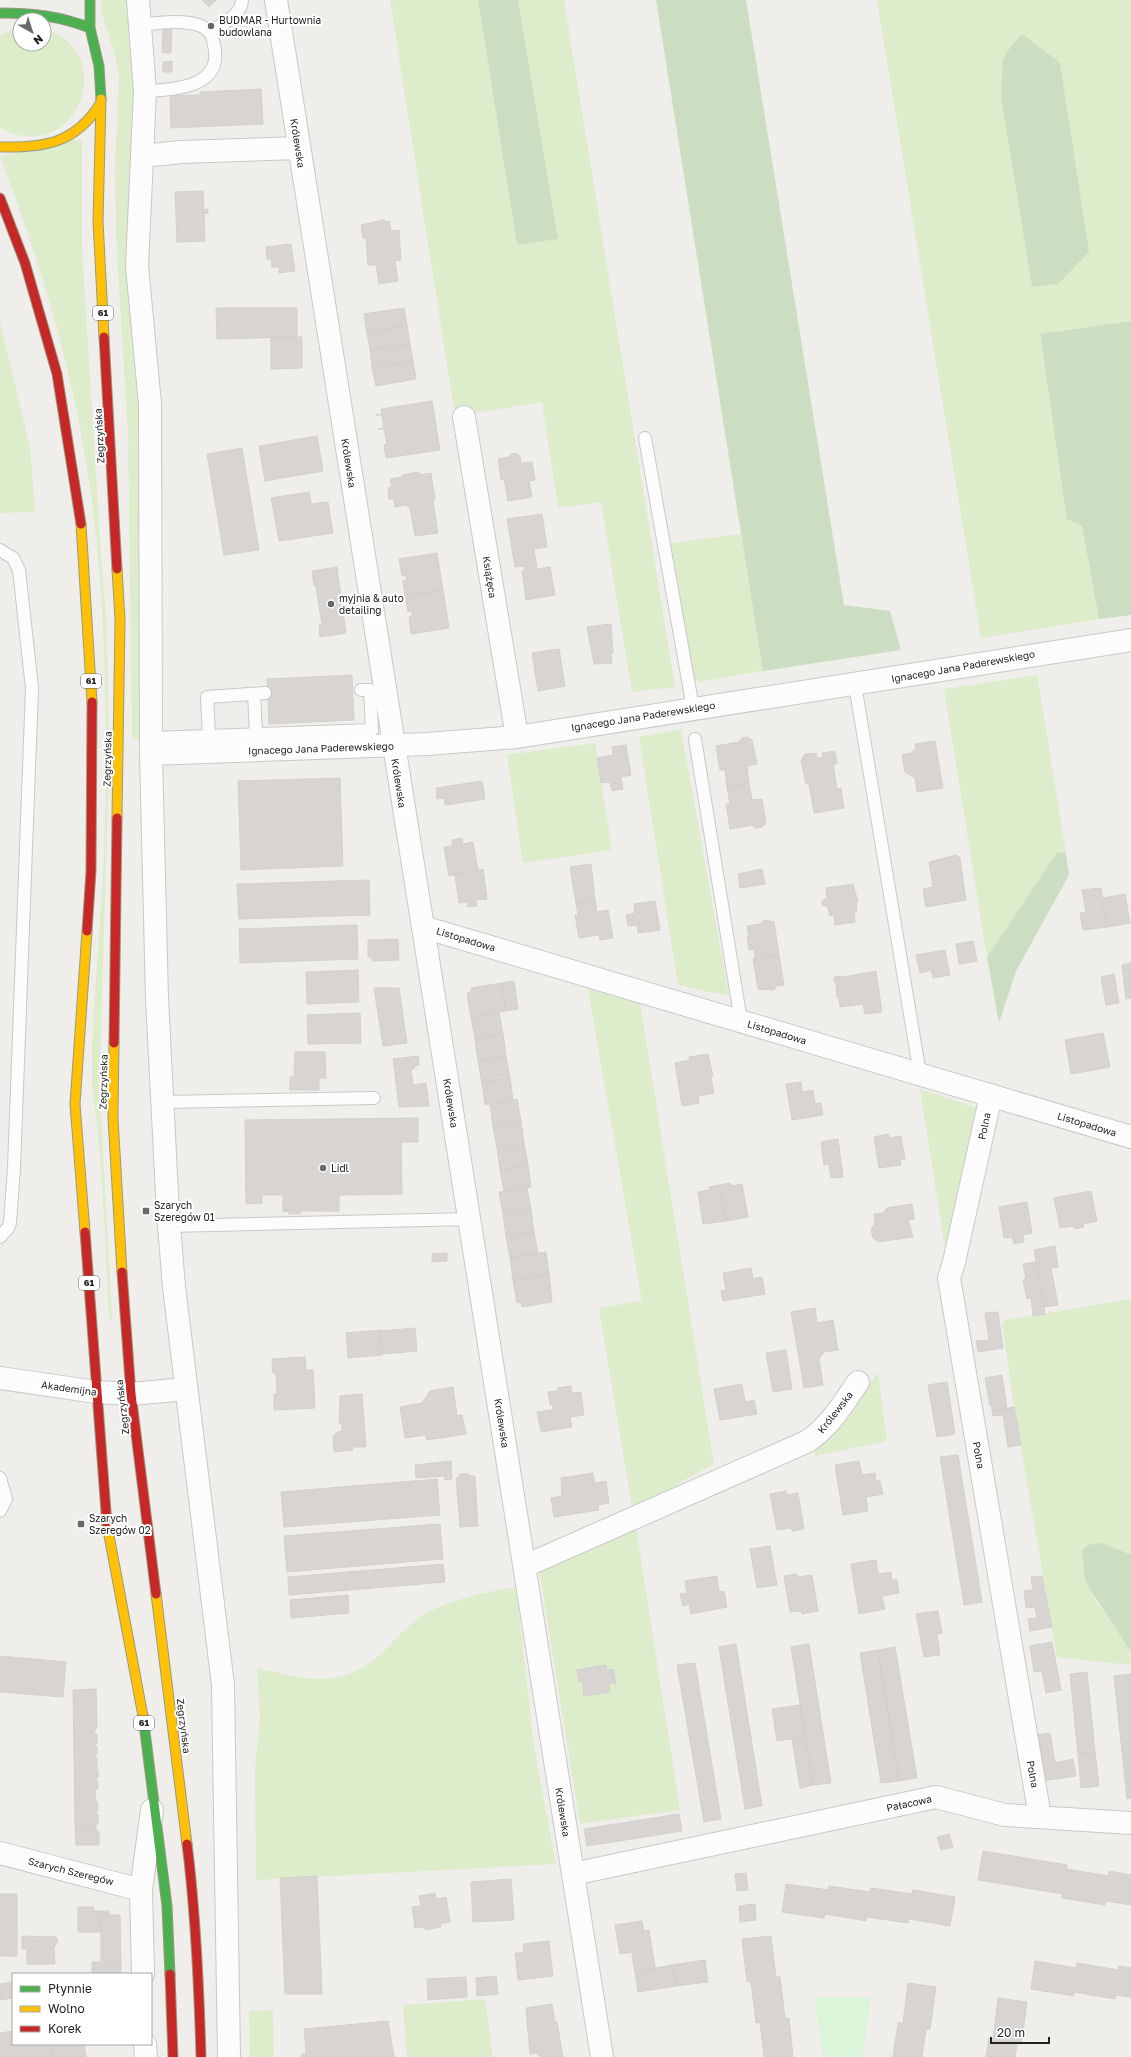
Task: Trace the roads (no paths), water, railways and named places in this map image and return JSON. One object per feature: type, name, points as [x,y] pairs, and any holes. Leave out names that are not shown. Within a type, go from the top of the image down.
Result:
[{"type":"main road","points":[[0,13],[32,12],[51,15],[90,28],[90,0]]},
{"type":"main road","points":[[0,13],[11,4]]},
{"type":"main road","name":"Zegrzyńska","points":[[90,28],[100,76],[98,222],[120,620],[113,1118],[125,1326],[131,1394],[193,1890],[199,1981],[201,2057]]},
{"type":"main road","points":[[0,147],[40,147],[61,140],[90,119],[100,104]]},
{"type":"main road","name":"Zegrzyńska","points":[[0,198],[25,263],[57,374],[81,523],[92,692],[91,856],[75,1104],[106,1519],[144,1723],[154,1794],[167,1906],[173,2057]]},
{"type":"street","points":[[138,0],[145,91],[137,266],[150,404],[151,746],[157,991],[169,1226],[186,1389],[223,1685],[229,2057]]},
{"type":"street","name":"Królewska","points":[[276,0],[302,146],[393,745],[525,1566],[602,2057]]},
{"type":"street","points":[[143,156],[181,152],[302,146]]},
{"type":"street","name":"Książęca","points":[[464,417],[517,737]]},
{"type":"street","name":"Ignacego Jana Paderewskiego","points":[[151,746],[393,745],[517,737],[693,708],[854,685],[1131,640]]},
{"type":"street","name":"Listopadowa","points":[[423,927],[1131,1137]]},
{"type":"street","name":"Polna","points":[[991,1095],[954,1262],[949,1278],[1040,1817]]},
{"type":"street","name":"Akademijna","points":[[0,1378],[96,1392],[131,1394],[186,1389]]},
{"type":"street","name":"Królewska","points":[[525,1566],[806,1442],[819,1434],[831,1421],[858,1382]]},
{"type":"street","points":[[143,1973],[141,1890],[154,1794]]},
{"type":"street","name":"Pałacowa","points":[[573,1874],[936,1797],[1005,1815],[1131,1822]]},
{"type":"street","name":"Szarych Szeregów","points":[[0,1853],[141,1890]]},
{"type":"street","points":[[145,2045],[146,2057]]},
{"type":"lane","points":[[209,32],[236,12],[242,5],[242,0]]},
{"type":"lane","points":[[140,25],[188,22],[201,26],[209,32],[215,46],[215,59],[212,69],[204,78],[188,86],[145,91]]},
{"type":"lane","points":[[645,438],[693,708]]},
{"type":"lane","points":[[0,550],[13,558],[20,570],[32,688],[14,1168],[10,1223],[8,1228],[0,1237]]},
{"type":"lane","points":[[854,685],[920,1074]]},
{"type":"lane","points":[[151,746],[208,736],[372,730],[370,690],[361,690]]},
{"type":"lane","points":[[208,736],[207,697],[259,694],[256,734]]},
{"type":"lane","points":[[694,739],[741,1021]]},
{"type":"lane","points":[[163,1102],[374,1098]]},
{"type":"lane","points":[[169,1226],[469,1219]]},
{"type":"lane","points":[[0,1478],[6,1499],[0,1511]]},
{"type":"place","name":"BUDMAR - Hurtownia budowlana","points":[[211,26]]},
{"type":"place","name":"myjnia & auto detailing","points":[[331,604]]},
{"type":"place","name":"Lidl","points":[[323,1168]]},
{"type":"place","name":"Szarych Szeregów 01","points":[[146,1211]]},
{"type":"place","name":"Szarych Szeregów 02","points":[[81,1524]]}]
